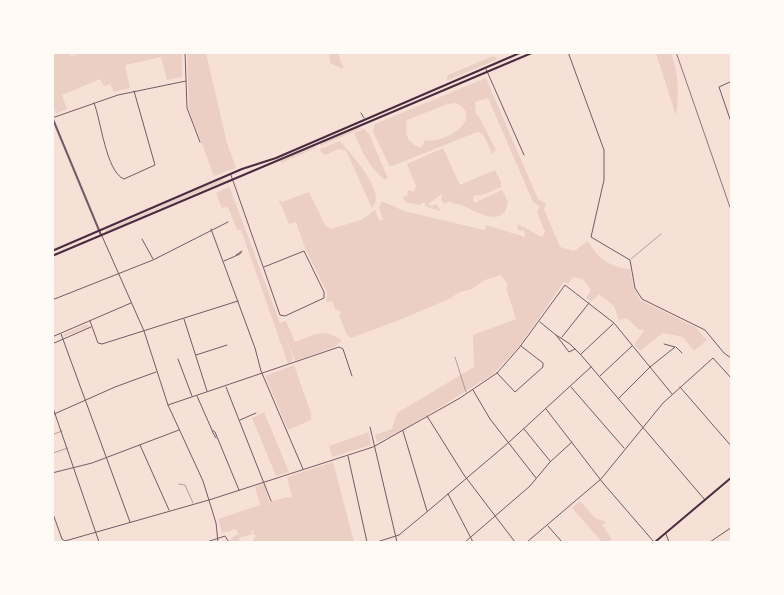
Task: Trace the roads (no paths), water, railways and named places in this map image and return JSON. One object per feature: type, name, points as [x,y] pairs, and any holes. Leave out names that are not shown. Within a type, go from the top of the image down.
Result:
[{"type":"main road","points":[[52,251],[230,174],[276,158],[522,52]]},
{"type":"main road","points":[[52,256],[534,52]]},
{"type":"main road","points":[[655,542],[732,477]]},
{"type":"street","points":[[185,52],[187,108],[200,142]]},
{"type":"street","points":[[568,52],[604,150],[604,180],[591,237],[630,260],[635,288],[642,299],[705,330],[724,353],[731,358]]},
{"type":"street","points":[[486,68],[524,155]]},
{"type":"street","points":[[186,81],[134,91],[94,102],[53,118],[99,231],[144,331],[168,404],[209,500],[218,542]]},
{"type":"street","points":[[732,81],[719,87],[732,125]]},
{"type":"street","points":[[94,102],[107,153],[116,170],[124,179],[155,165],[134,91]]},
{"type":"street","points":[[361,113],[364,118]]},
{"type":"street","points":[[230,174],[233,180],[264,267],[283,316],[323,300],[324,292],[304,251],[264,267]]},
{"type":"street","points":[[52,300],[153,260],[228,222]]},
{"type":"street","points":[[211,229],[263,374],[303,470]]},
{"type":"street","points":[[142,239],[153,260]]},
{"type":"street","points":[[223,262],[232,259],[236,255]]},
{"type":"street","points":[[52,511],[63,541],[193,505],[373,447],[467,394],[497,373],[521,346],[565,285],[614,323],[672,394]]},
{"type":"street","points":[[90,321],[100,345],[238,301]]},
{"type":"street","points":[[52,337],[131,303]]},
{"type":"street","points":[[562,338],[589,303]]},
{"type":"street","points":[[183,318],[207,392]]},
{"type":"street","points":[[539,322],[562,338],[580,354],[705,500]]},
{"type":"street","points":[[580,354],[614,323]]},
{"type":"street","points":[[52,344],[92,327]]},
{"type":"street","points":[[60,334],[130,522]]},
{"type":"street","points":[[556,335],[570,352],[575,349]]},
{"type":"street","points":[[664,344],[675,347],[682,353]]},
{"type":"street","points":[[196,355],[227,345]]},
{"type":"street","points":[[497,373],[515,392],[543,366],[543,363],[521,346]]},
{"type":"street","points":[[599,377],[633,346]]},
{"type":"street","points":[[168,404],[341,347],[352,376]]},
{"type":"street","points":[[618,399],[650,367],[675,347]]},
{"type":"street","points":[[527,542],[600,479],[642,427],[672,394],[713,358],[732,379]]},
{"type":"street","points":[[178,359],[192,397]]},
{"type":"street","points":[[377,542],[396,536],[428,511],[524,429],[591,367]]},
{"type":"street","points":[[52,415],[157,372]]},
{"type":"street","points":[[226,386],[271,501]]},
{"type":"street","points":[[571,386],[625,449]]},
{"type":"street","points":[[680,387],[732,447]]},
{"type":"street","points":[[473,390],[508,443],[536,479]]},
{"type":"street","points":[[197,395],[240,490]]},
{"type":"street","points":[[52,405],[99,542]]},
{"type":"street","points":[[546,409],[600,479],[655,542]]},
{"type":"street","points":[[240,420],[256,413]]},
{"type":"street","points":[[426,416],[467,478],[515,542]]},
{"type":"street","points":[[370,427],[373,447],[397,542]]},
{"type":"street","points":[[524,429],[550,462]]},
{"type":"street","points":[[52,473],[106,458],[180,430]]},
{"type":"street","points":[[404,431],[425,508],[428,511]]},
{"type":"street","points":[[465,542],[536,479],[550,462],[572,442]]},
{"type":"street","points":[[140,444],[169,511]]},
{"type":"street","points":[[348,455],[367,542]]},
{"type":"street","points":[[448,494],[473,542]]},
{"type":"street","points":[[547,525],[562,542]]},
{"type":"street","points":[[710,542],[732,528]]},
{"type":"street","points":[[666,533],[669,542]]},
{"type":"street","points":[[207,542],[225,536],[229,542]]},
{"type":"lane","points":[[630,260],[660,234]]},
{"type":"lane","points":[[455,358],[459,376],[467,394]]},
{"type":"lane","points":[[52,435],[62,431]]},
{"type":"lane","points":[[53,453],[68,448]]},
{"type":"lane","points":[[179,484],[185,485],[193,505]]},
{"type":"railway","points":[[676,52],[732,213]]}]
